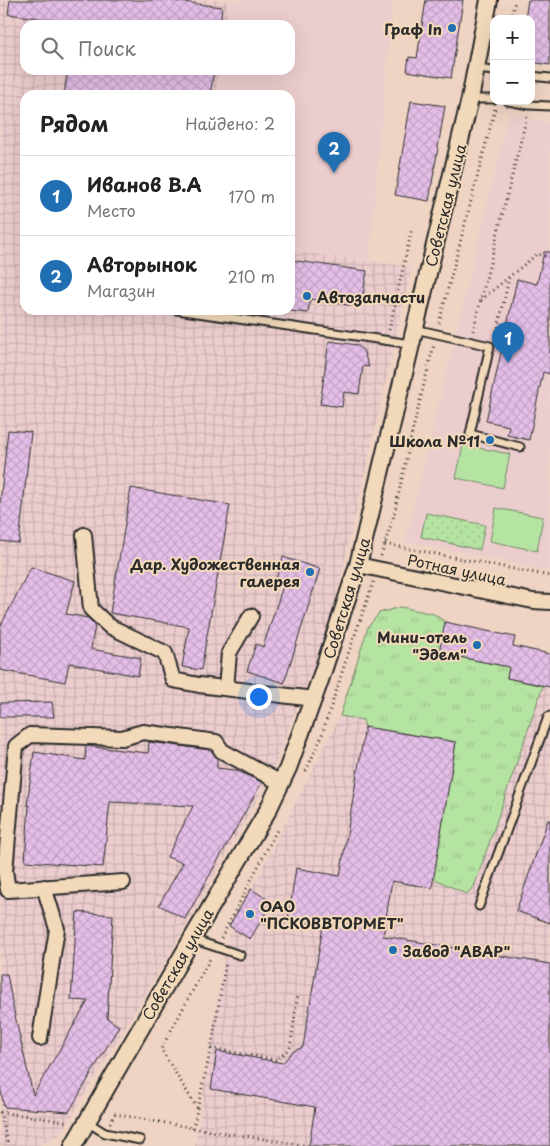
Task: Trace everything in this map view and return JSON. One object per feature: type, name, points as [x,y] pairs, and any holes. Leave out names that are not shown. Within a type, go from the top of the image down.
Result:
[{"type":"street","name":"Советская улица","points":[[73,1146],[78,1122],[192,939],[268,810],[281,783],[314,699],[358,565],[470,99],[489,0]]},
{"type":"street","points":[[84,535],[91,608],[109,626],[165,653],[173,680],[314,699]]},
{"type":"street","name":"Ротная улица","points":[[358,565],[533,601],[550,602]]},
{"type":"street","points":[[226,688],[230,653],[251,616]]},
{"type":"street","points":[[123,882],[8,890],[5,871],[16,746],[30,735],[122,738],[144,732],[216,742],[222,751],[281,783]]},
{"type":"street","points":[[40,1038],[57,928],[44,887]]},
{"type":"lane","points":[[476,69],[490,71]]},
{"type":"lane","points":[[535,76],[550,78]]},
{"type":"lane","points":[[470,99],[490,99]]},
{"type":"lane","points":[[529,105],[550,106]]},
{"type":"lane","points":[[211,315],[387,341],[413,337],[470,342],[490,346],[470,434],[520,447]]},
{"type":"lane","points":[[479,906],[548,717],[550,716]]},
{"type":"lane","points":[[192,939],[240,955]]},
{"type":"lane","points":[[78,1122],[105,1133],[140,1140]]},
{"type":"path","points":[[512,15],[515,0]]},
{"type":"path","points":[[470,342],[529,105]]},
{"type":"path","points":[[387,341],[412,228]]},
{"type":"path","points":[[481,301],[537,254],[550,257]]},
{"type":"path","points":[[490,346],[496,338],[510,277]]},
{"type":"path","points":[[385,544],[550,576]]},
{"type":"path","points":[[193,1128],[228,951]]},
{"type":"path","points":[[210,1048],[277,1060],[290,1048],[298,994]]},
{"type":"path","points":[[8,1146],[0,1112],[78,1122]]},
{"type":"path","points":[[105,1133],[115,1114],[309,1146]]},
{"type":"path","points":[[271,1146],[272,1140]]},
{"type":"shaded area","points":[[0,0],[228,0],[226,20],[20,20],[20,75],[218,75],[216,90],[20,90],[20,315],[295,315],[295,252],[412,267],[330,625],[266,785],[170,953],[61,1134],[37,1146],[0,1146]]},
{"type":"shaded area","points":[[228,0],[393,0],[369,261],[295,252],[295,90],[216,90],[218,75],[295,75],[295,20],[226,20]]},
{"type":"shaded area","name":"Школа №11","points":[[509,114],[550,123],[550,571],[405,541]]},
{"type":"shaded area","points":[[543,686],[550,687],[550,1146],[195,1146],[228,935],[340,716],[363,720],[365,727],[456,742],[466,894],[474,887]]},
{"type":"green space","points":[[463,445],[510,454],[503,488],[456,478]]},
{"type":"green space","points":[[496,508],[543,517],[537,551],[490,541]]},
{"type":"green space","points":[[426,513],[485,525],[480,550],[421,537]]},
{"type":"green space","points":[[401,607],[434,614],[445,622],[440,653],[509,667],[507,678],[543,686],[474,887],[466,894],[433,878],[456,742],[365,727],[363,720],[340,716],[368,627],[379,613]]},
{"type":"building","points":[[10,0],[166,0],[222,7],[221,20],[52,20],[8,14]]},
{"type":"building","points":[[426,0],[463,0],[451,78],[407,71],[409,57],[417,58]]},
{"type":"building","points":[[528,0],[550,0],[550,65],[535,63],[535,15],[526,15]]},
{"type":"building","points":[[67,75],[213,75],[211,90],[65,90]]},
{"type":"building","points":[[411,101],[445,106],[429,201],[395,195]]},
{"type":"building","points":[[544,252],[550,252],[550,374],[543,372],[529,440],[507,435],[509,426],[486,421],[517,279],[537,284]]},
{"type":"building","points":[[295,261],[367,271],[361,307],[310,299],[308,313],[295,312]]},
{"type":"building","points":[[329,341],[357,345],[363,350],[369,367],[363,366],[359,394],[344,392],[342,407],[320,404]]},
{"type":"building","points":[[8,430],[31,432],[19,543],[0,541],[0,503]]},
{"type":"building","points":[[131,488],[230,505],[201,670],[182,667],[189,627],[110,613]]},
{"type":"building","points":[[283,557],[320,569],[284,683],[247,671],[256,644],[263,647],[283,586],[275,583]]},
{"type":"building","points":[[31,567],[75,581],[66,614],[88,618],[95,625],[91,649],[141,658],[138,676],[69,663],[65,682],[0,670],[0,627]]},
{"type":"building","name":"Мини-отель \"Эдем\"","points":[[445,622],[515,637],[513,646],[550,654],[550,687],[507,678],[509,667],[439,653]]},
{"type":"building","points":[[52,702],[54,717],[0,717],[0,703]]},
{"type":"building","name":"Завод \"АВАР\"","points":[[365,727],[456,742],[432,888],[392,881],[383,936],[550,964],[550,1146],[309,1146],[315,1107],[211,1089],[217,1051],[283,1063],[292,1052],[303,1047],[323,926],[288,920],[296,868],[340,876]]},
{"type":"building","points":[[149,742],[211,750],[217,758],[217,768],[235,770],[262,782],[185,919],[159,905],[183,863],[167,857],[193,806],[110,802],[103,867],[25,861],[29,805],[27,805],[34,752],[85,760],[86,746],[148,753]]},
{"type":"building","points":[[548,820],[550,820],[550,923],[516,911]]},
{"type":"building","name":"ОАО \"ПСКОВВТОРМЕТ\"","points":[[251,889],[272,902],[250,939],[229,926]]},
{"type":"building","points":[[77,912],[113,915],[107,1018],[119,1026],[69,1112],[4,1107],[0,1087],[0,974],[7,974],[33,1095],[88,1001],[71,1000]]},
{"type":"place","name":"Граф In","points":[[452,28]]},
{"type":"place","name":"Авторынок","points":[[334,173]]},
{"type":"place","name":"Автозапчасти","points":[[307,296]]},
{"type":"place","name":"Иванов В.А","points":[[508,363]]},
{"type":"place","name":"Школа №11","points":[[490,440]]},
{"type":"place","name":"Дар. Художественная галерея","points":[[310,572]]},
{"type":"place","name":"Мини-отель \"Эдем\"","points":[[477,645]]},
{"type":"place","name":"ОАО \"ПСКОВВТОРМЕТ\"","points":[[250,914]]},
{"type":"place","name":"Завод \"АВАР\"","points":[[393,950]]}]
